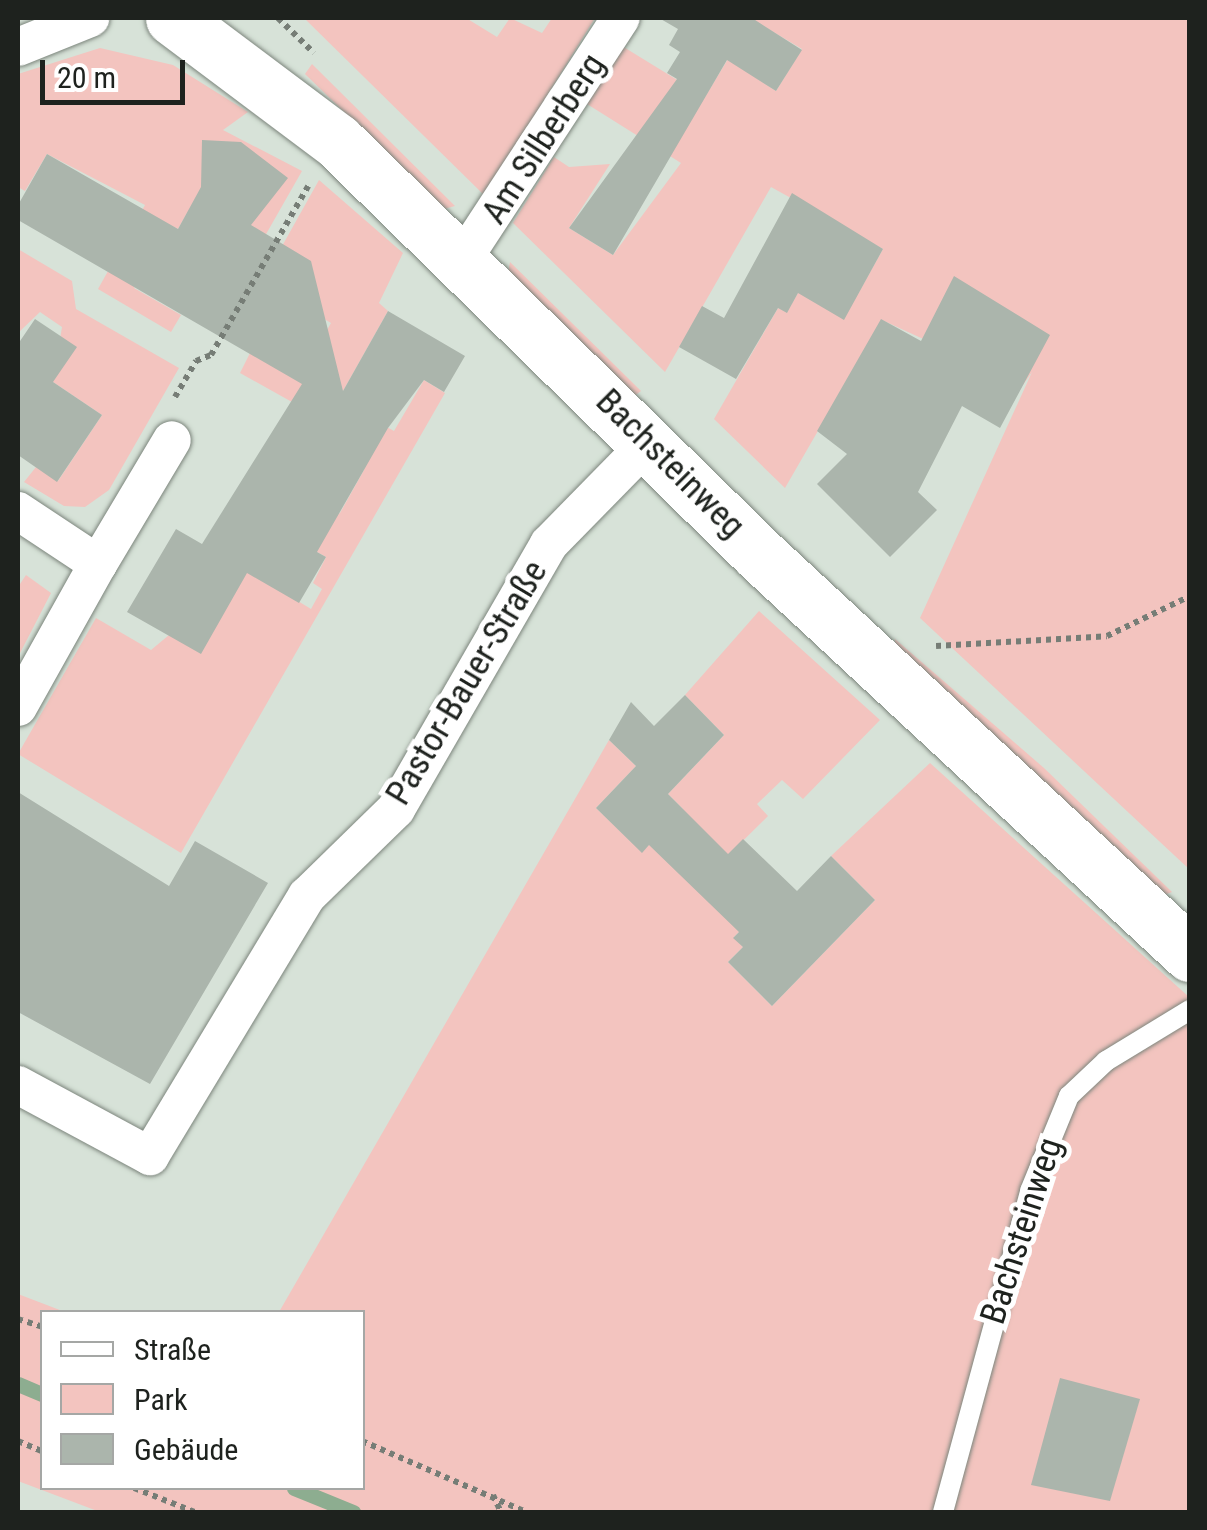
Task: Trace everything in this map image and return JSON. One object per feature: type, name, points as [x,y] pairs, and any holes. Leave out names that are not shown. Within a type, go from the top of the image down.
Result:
[{"type":"street","points":[[18,47],[90,18]]},
{"type":"street","name":"Bachsteinweg","points":[[174,18],[298,106],[649,442],[1179,928]]},
{"type":"street","name":"Am Silberberg","points":[[463,260],[621,18]]},
{"type":"street","points":[[18,708],[169,426]]},
{"type":"street","name":"Pastor-Bauer-Straße","points":[[18,1084],[150,1156],[308,896],[396,809],[549,544],[649,442]]},
{"type":"street","points":[[18,511],[98,564]]},
{"type":"lane","name":"Bachsteinweg","points":[[942,1512],[1030,1190],[1069,1096],[1106,1061],[1190,1010]]},
{"type":"path","points":[[278,18],[306,46]]},
{"type":"path","points":[[169,426],[196,361],[210,355],[318,170]]},
{"type":"path","points":[[918,648],[1107,636],[1190,596]]},
{"type":"path","points":[[365,1442],[526,1512]]},
{"type":"path","points":[[139,1490],[195,1512]]},
{"type":"path","points":[[493,1495],[501,1512]]},
{"type":"green space","points":[[304,18],[466,18],[497,37],[510,18],[542,33],[552,18],[595,18],[485,196]]},
{"type":"green space","points":[[750,18],[1189,18],[1189,869],[920,618],[1032,372],[1023,385],[882,320],[785,488],[714,419],[778,308],[787,312],[798,293],[858,294],[883,249],[771,187],[665,372],[513,223],[554,157],[569,167],[610,164],[569,228],[613,255],[681,163],[587,104],[622,46],[705,97],[728,59],[776,91],[802,49]]},
{"type":"green space","points":[[100,48],[173,65],[248,112],[223,130],[302,171],[261,243],[187,213],[178,229],[170,225],[134,288],[181,315],[171,332],[98,289],[145,205],[47,154],[25,191],[18,187],[18,74]]},
{"type":"green space","points":[[312,64],[455,206],[444,209],[305,74]]},
{"type":"green space","points":[[319,180],[403,253],[379,303],[388,311],[338,400],[394,431],[424,380],[445,393],[181,853],[18,754],[96,618],[151,650],[247,570],[311,609],[322,589],[313,583],[326,557],[296,540],[340,513],[364,470],[308,411],[240,373],[250,353],[298,381],[331,323],[262,282]]},
{"type":"green space","points":[[18,249],[72,281],[76,309],[179,368],[109,490],[85,507],[64,506],[24,482],[36,467],[58,481],[102,415],[53,382],[62,327],[40,312],[18,333]]},
{"type":"green space","points":[[510,262],[641,391],[633,397],[508,273]]},
{"type":"green space","points":[[26,575],[51,593],[18,657],[18,587]]},
{"type":"green space","points":[[759,611],[880,720],[803,799],[782,780],[757,804],[768,816],[695,888],[755,916],[734,937],[743,947],[728,962],[772,1006],[875,900],[831,856],[930,763],[1189,997],[1189,1512],[100,1512],[42,1490],[365,1490],[365,1310],[280,1310],[609,740],[636,766],[596,808],[642,852],[683,809],[668,794],[724,735],[685,695]]},
{"type":"green space","points":[[895,639],[1044,768],[1172,892],[1159,897],[894,651]]},
{"type":"green space","points":[[18,1294],[60,1310],[40,1310],[40,1489],[18,1481]]},
{"type":"building","points":[[659,18],[752,18],[802,50],[776,91],[727,60],[613,255],[569,228],[677,79],[667,73],[680,52],[669,45],[678,29]]},
{"type":"building","points":[[202,140],[241,142],[288,178],[251,225],[311,261],[343,391],[388,311],[465,356],[444,392],[424,380],[388,428],[317,552],[326,557],[299,603],[247,573],[201,654],[127,612],[176,529],[202,544],[302,384],[18,220],[18,205],[47,154],[178,229],[201,187]]},
{"type":"building","points":[[792,193],[883,249],[844,320],[798,293],[787,313],[778,308],[736,379],[679,347],[702,306],[724,318]]},
{"type":"building","points":[[954,276],[1050,335],[1000,428],[962,406],[918,492],[937,510],[890,557],[817,484],[847,454],[817,431],[881,319],[921,341]]},
{"type":"building","points":[[35,319],[77,347],[53,382],[102,415],[57,482],[18,455],[18,344]]},
{"type":"building","points":[[685,695],[724,735],[668,794],[728,854],[743,839],[797,891],[831,856],[875,900],[772,1006],[728,962],[743,947],[733,938],[739,932],[649,845],[642,853],[596,808],[636,766],[609,740],[631,702],[654,726]]},
{"type":"building","points":[[18,792],[169,886],[195,841],[268,883],[150,1084],[18,1012]]},
{"type":"building","points":[[1060,1378],[1140,1399],[1110,1501],[1031,1485]]},
{"type":"waterway","points":[[18,1384],[40,1393]]},
{"type":"waterway","points":[[299,1490],[353,1512]]}]
